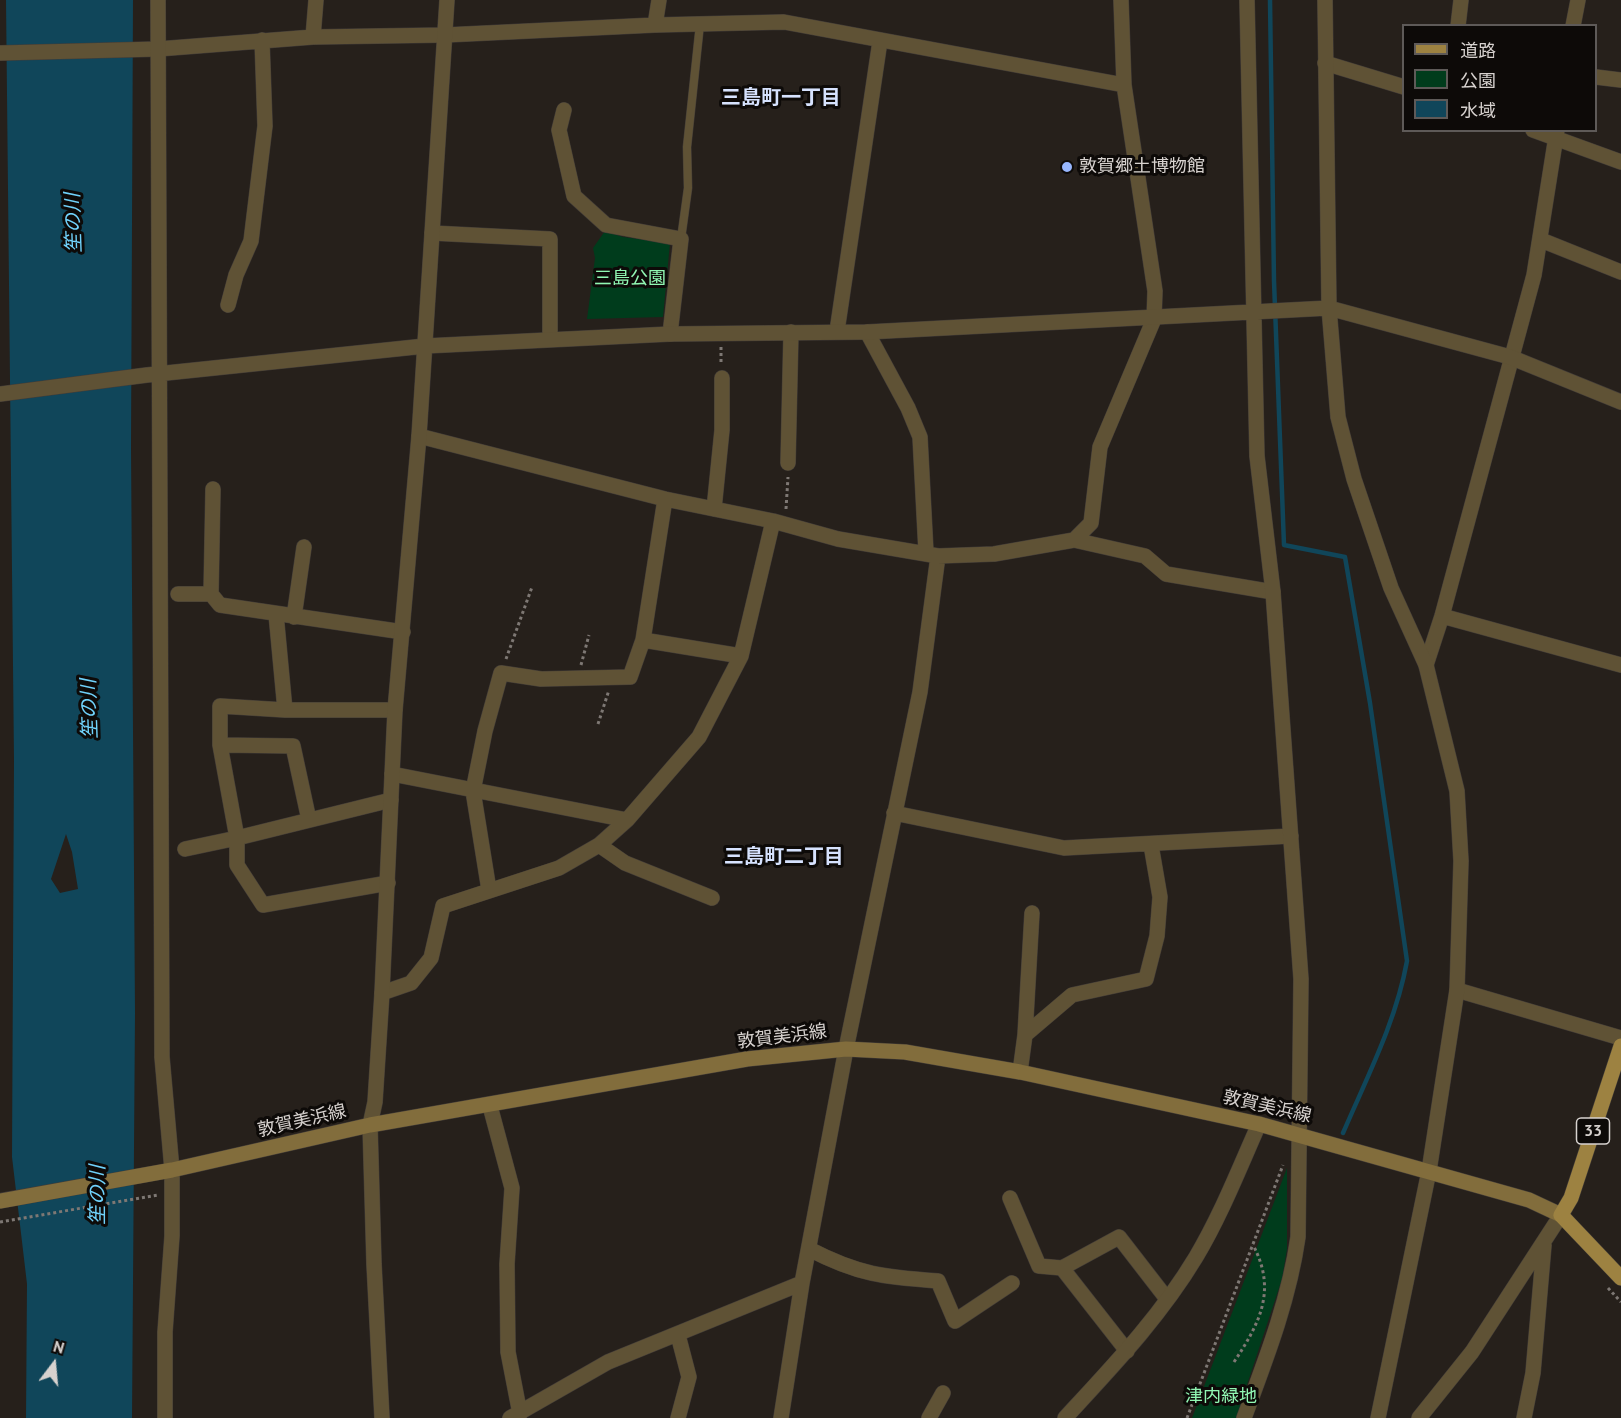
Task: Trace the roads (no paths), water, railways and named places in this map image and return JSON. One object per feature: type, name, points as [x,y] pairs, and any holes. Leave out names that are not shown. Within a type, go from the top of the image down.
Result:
[{"type":"main road","name":"33","points":[[1561,1215],[1571,1198],[1621,1046]]},
{"type":"main road","name":"敦賀美浜線","points":[[0,1201],[172,1170],[370,1125],[490,1106],[747,1059],[846,1049],[904,1052],[1020,1072],[1298,1133],[1529,1200],[1561,1215]]},
{"type":"main road","points":[[1561,1215],[1621,1278]]},
{"type":"street","points":[[158,0],[152,49],[153,375],[162,1057],[172,1170],[172,1236],[165,1332],[165,1418]]},
{"type":"street","points":[[313,37],[316,0]]},
{"type":"street","points":[[382,1418],[370,1125],[375,1102],[388,883],[395,710],[419,436],[447,0]]},
{"type":"street","points":[[655,25],[659,0]]},
{"type":"street","points":[[1074,540],[1091,523],[1100,447],[1154,319],[1155,291],[1124,85],[1121,0]]},
{"type":"street","points":[[1244,1418],[1277,1328],[1294,1266],[1299,1212],[1301,979],[1274,592],[1257,456],[1260,312],[1246,0]]},
{"type":"street","points":[[1325,0],[1329,308],[1338,417],[1354,479],[1391,588],[1426,665],[1456,791],[1461,861],[1456,990],[1429,1171],[1377,1418]]},
{"type":"street","points":[[1458,24],[1461,0]]},
{"type":"street","points":[[1573,24],[1578,0]]},
{"type":"street","points":[[0,53],[152,49],[313,37],[445,35],[655,25],[784,22],[1017,63],[1124,85]]},
{"type":"street","points":[[228,305],[236,275],[251,242],[265,126],[262,40]]},
{"type":"street","points":[[837,332],[880,40]]},
{"type":"street","points":[[1325,63],[1402,86]]},
{"type":"street","points":[[1597,77],[1621,80]]},
{"type":"street","points":[[564,110],[559,130],[574,196],[606,225],[681,239],[670,334]]},
{"type":"street","points":[[1426,665],[1442,616],[1541,240],[1556,134],[1621,162]]},
{"type":"street","points":[[432,233],[550,239],[550,338]]},
{"type":"street","points":[[1541,240],[1621,272]]},
{"type":"street","points":[[0,394],[425,346],[550,338],[670,334],[867,332],[1154,319],[1287,308],[1329,308],[1510,357],[1621,402]]},
{"type":"street","points":[[788,463],[791,332]]},
{"type":"street","points":[[781,1418],[802,1283],[846,1049],[920,692],[932,554],[920,437],[908,408],[867,332]]},
{"type":"street","points":[[714,509],[722,430],[722,378]]},
{"type":"street","points":[[419,436],[665,499],[779,522],[838,539],[932,554],[994,554],[1074,540],[1145,556],[1166,574],[1274,592]]},
{"type":"street","points":[[213,489],[211,594],[220,605],[403,632]]},
{"type":"street","points":[[489,890],[473,791],[485,731],[501,673],[541,679],[577,680],[630,677],[643,640],[665,499]]},
{"type":"street","points":[[382,993],[411,983],[431,958],[443,906],[559,868],[598,845],[627,820],[699,737],[741,656],[779,522]]},
{"type":"street","points":[[294,617],[304,547]]},
{"type":"street","points":[[178,594],[211,594]]},
{"type":"street","points":[[276,614],[285,710]]},
{"type":"street","points":[[1442,616],[1621,665]]},
{"type":"street","points":[[643,640],[741,656]]},
{"type":"street","points":[[388,883],[263,904],[237,865],[237,838],[220,745],[220,706],[285,710],[395,710]]},
{"type":"street","points":[[220,745],[293,746],[309,820]]},
{"type":"street","points":[[392,774],[627,820]]},
{"type":"street","points":[[185,849],[391,800]]},
{"type":"street","points":[[894,813],[1064,848],[1291,836]]},
{"type":"street","points":[[598,845],[625,863],[712,898]]},
{"type":"street","points":[[1024,1035],[1072,995],[1146,979],[1156,936],[1160,897],[1151,845]]},
{"type":"street","points":[[1020,1072],[1032,913]]},
{"type":"street","points":[[1456,990],[1621,1038]]},
{"type":"street","points":[[490,1106],[512,1188],[507,1264],[508,1352],[515,1416],[608,1362],[802,1283]]},
{"type":"street","points":[[1065,1418],[1127,1351],[1195,1259],[1221,1213],[1259,1124]]},
{"type":"street","points":[[1010,1198],[1039,1266],[1062,1268],[1119,1237],[1167,1299]]},
{"type":"street","points":[[1419,1418],[1472,1352],[1561,1215]]},
{"type":"street","points":[[1524,1418],[1533,1373],[1544,1241]]},
{"type":"street","points":[[809,1249],[843,1267],[880,1277],[939,1281],[955,1321],[1012,1283]]},
{"type":"street","points":[[1062,1268],[1127,1351]]},
{"type":"street","points":[[678,1335],[689,1377],[678,1418]]},
{"type":"street","points":[[929,1418],[943,1393]]},
{"type":"lane","points":[[681,239],[688,188],[687,147],[700,24]]},
{"type":"water","name":"笙の川","points":[[6,0],[133,0],[131,447],[135,1013],[132,1418],[26,1418],[27,1284],[12,1157],[14,760]],"holes":[[[66,834],[72,852],[78,889],[60,893],[51,879]]]},
{"type":"waterway","points":[[1270,0],[1274,281],[1284,545],[1345,557],[1370,703],[1407,961],[1396,1006],[1343,1133]]},
{"type":"place","name":"敦賀郷土博物館","points":[[1067,167]]},
{"type":"district","name":"三島町一丁目","points":[[781,98]]},
{"type":"district","name":"三島町二丁目","points":[[784,857]]},
{"type":"park label","name":"三島公園","points":[[630,279]]},
{"type":"park label","name":"津内緑地","points":[[1221,1397]]}]
